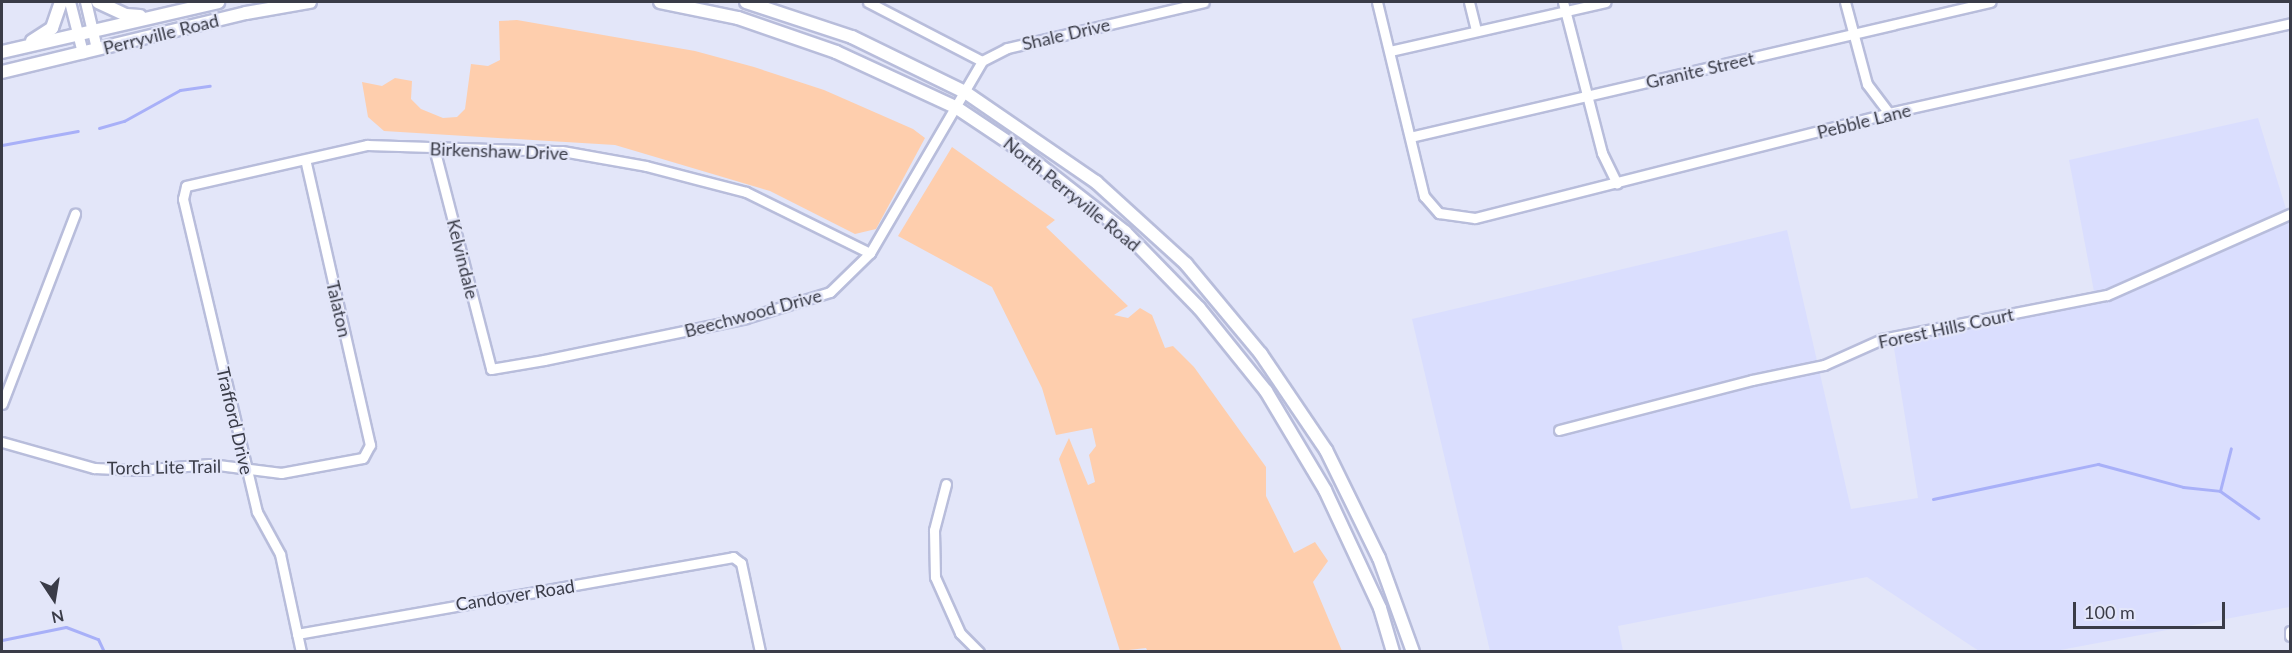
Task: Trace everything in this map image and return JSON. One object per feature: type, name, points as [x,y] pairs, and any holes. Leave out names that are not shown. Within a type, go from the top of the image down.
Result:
[{"type":"main road","points":[[20,48],[52,27],[61,2]]},
{"type":"main road","points":[[98,2],[126,15],[150,17]]},
{"type":"main road","name":"Perryville Road","points":[[78,34],[218,2]]},
{"type":"main road","name":"Perryville Road","points":[[82,53],[310,2]]},
{"type":"main road","name":"North Perryville Road","points":[[660,2],[738,18],[836,51],[957,108],[1020,150],[1125,232],[1199,308],[1266,391],[1325,490],[1380,608],[1393,651]]},
{"type":"main road","name":"North Perryville Road","points":[[746,2],[852,37],[965,92],[1096,182],[1186,264],[1248,336],[1293,397],[1353,501],[1400,608],[1413,651]]},
{"type":"main road","points":[[2,52],[78,34]]},
{"type":"main road","points":[[2,72],[82,53]]},
{"type":"street","points":[[70,2],[82,53]]},
{"type":"street","points":[[86,2],[97,49]]},
{"type":"street","points":[[868,2],[982,61],[957,108]]},
{"type":"street","name":"Shale Drive","points":[[982,61],[1007,48],[1204,2]]},
{"type":"street","points":[[1377,2],[1410,138]]},
{"type":"street","points":[[1469,2],[1476,31]]},
{"type":"street","points":[[1390,51],[1476,31],[1564,6],[1606,2]]},
{"type":"street","points":[[1845,2],[1867,84],[1889,114]]},
{"type":"street","points":[[1934,2],[1936,14]]},
{"type":"street","name":"Granite Street","points":[[1410,138],[1990,2]]},
{"type":"street","points":[[1564,6],[1585,96],[1602,153],[1617,184]]},
{"type":"street","name":"Pebble Lane","points":[[1410,138],[1424,196],[1439,213],[1475,218],[1889,114],[2290,23]]},
{"type":"street","name":"Beechwood Drive","points":[[491,369],[746,318],[830,292],[870,254],[957,108]]},
{"type":"street","name":"Birkenshaw Drive","points":[[186,186],[367,146],[562,151],[646,166],[746,192],[870,254]]},
{"type":"street","name":"Kelvindale","points":[[434,148],[491,369]]},
{"type":"street","name":"Talaton","points":[[305,160],[370,445],[363,458]]},
{"type":"street","name":"Trafford Drive","points":[[186,186],[183,200],[257,512],[280,554],[301,651]]},
{"type":"street","points":[[2,404],[75,214]]},
{"type":"street","name":"Forest Hills Court","points":[[1559,430],[1752,380],[1824,365],[1882,339],[2107,295],[2290,214]]},
{"type":"street","name":"Torch Lite Trail","points":[[2,442],[94,468],[140,470],[210,464],[281,473],[363,458]]},
{"type":"street","points":[[946,484],[934,530],[934,577],[960,633],[977,650]]},
{"type":"street","name":"Candover Road","points":[[297,634],[733,557],[741,563],[760,651]]},
{"type":"street","points":[[2290,631],[2290,636]]},
{"type":"shaded area","points":[[517,20],[695,51],[754,67],[824,90],[913,129],[925,138],[876,229],[855,234],[770,191],[615,145],[384,131],[368,117],[362,82],[382,86],[395,78],[412,81],[411,99],[421,109],[443,118],[457,117],[465,109],[471,64],[488,66],[500,60],[499,21]]},
{"type":"shaded area","points":[[2258,118],[2290,222],[2290,607],[2055,651],[1979,651],[1867,577],[1618,626],[1623,651],[1490,651],[1412,319],[1787,230],[1851,509],[1918,498],[1893,342],[2096,302],[2069,160]]},
{"type":"shaded area","points":[[952,147],[1055,220],[1046,227],[1128,306],[1114,315],[1128,318],[1140,308],[1152,315],[1165,348],[1173,346],[1194,367],[1266,467],[1266,496],[1294,553],[1315,542],[1328,561],[1313,582],[1342,651],[1148,652],[1146,648],[1120,651],[1059,459],[1069,438],[1088,485],[1095,482],[1089,455],[1096,446],[1092,428],[1056,435],[1042,388],[992,287],[898,236]]},
{"type":"waterway","points":[[99,128],[124,121],[180,90],[210,86]]},
{"type":"waterway","points":[[2,145],[78,131]]},
{"type":"waterway","points":[[2220,491],[2231,448]]},
{"type":"waterway","points":[[1933,499],[2098,464],[2183,487],[2220,491],[2258,518]]},
{"type":"waterway","points":[[2,640],[66,627],[98,639],[104,652]]}]
